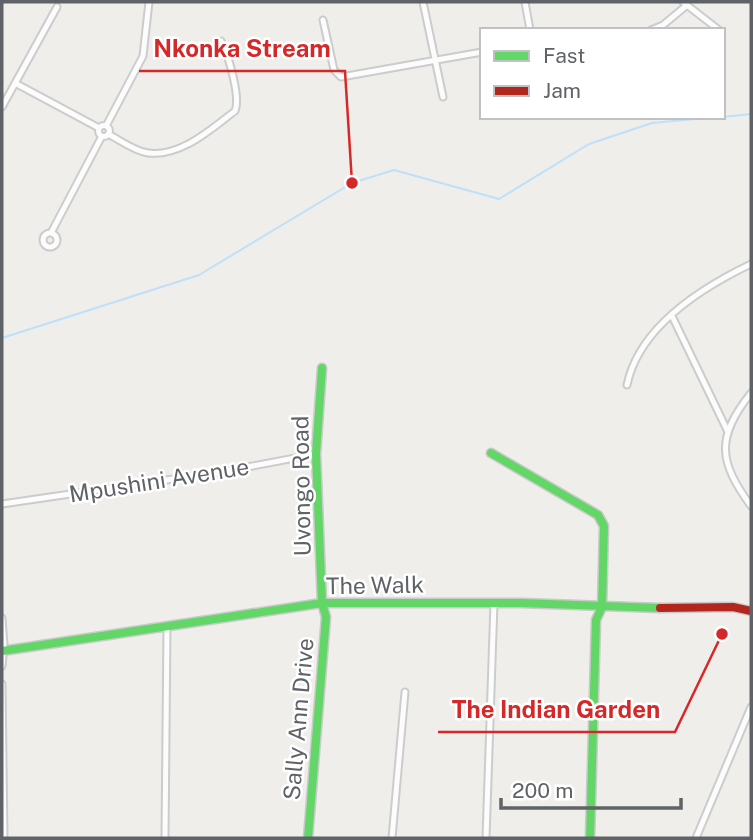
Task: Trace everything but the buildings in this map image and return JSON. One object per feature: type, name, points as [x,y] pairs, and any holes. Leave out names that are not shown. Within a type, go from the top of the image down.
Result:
[{"type":"street","points":[[51,233],[105,135],[106,126],[144,55],[149,2]]},
{"type":"street","points":[[423,2],[443,97]]},
{"type":"street","points":[[525,2],[530,28]]},
{"type":"street","points":[[656,28],[663,25],[685,4],[716,28]]},
{"type":"street","points":[[2,107],[57,6]]},
{"type":"street","points":[[323,20],[334,70],[341,77],[435,58],[480,52]]},
{"type":"street","points":[[15,83],[99,128],[105,135],[154,153],[189,144],[235,111],[238,103],[220,41]]},
{"type":"street","points":[[99,128],[106,126]]},
{"type":"street","points":[[627,385],[632,363],[639,352],[672,317],[708,286],[751,264]]},
{"type":"street","points":[[672,317],[728,432]]},
{"type":"street","name":"Uvongo Road","points":[[322,368],[316,454],[322,603]]},
{"type":"street","points":[[751,393],[728,432],[725,448],[729,473],[751,506]]},
{"type":"street","points":[[491,453],[598,515],[605,531],[601,607],[596,620],[590,838]]},
{"type":"street","name":"Mpushini Avenue","points":[[2,505],[222,472],[316,454]]},
{"type":"street","name":"The Walk","points":[[3,651],[322,603],[733,607],[751,611]]},
{"type":"street","name":"Sally Ann Drive","points":[[308,838],[326,617],[322,603]]},
{"type":"street","points":[[486,838],[494,603]]},
{"type":"street","points":[[2,618],[2,666]]},
{"type":"street","points":[[165,838],[167,626]]},
{"type":"street","points":[[2,684],[4,838]]},
{"type":"street","points":[[392,838],[405,692]]},
{"type":"street","points":[[696,838],[751,707]]},
{"type":"waterway","points":[[725,117],[751,114]]},
{"type":"waterway","points":[[2,338],[199,275],[352,183],[394,170],[499,199],[589,144],[652,123],[695,119]]},
{"type":"traffic: fast","points":[[308,838],[326,617],[322,603],[316,454],[322,368]]},
{"type":"traffic: fast","points":[[491,453],[598,515],[604,526],[602,607],[596,620],[590,838]]},
{"type":"traffic: fast","points":[[2,651],[322,603],[521,603],[660,608]]},
{"type":"traffic: jam","points":[[660,608],[733,607],[751,611]]},
{"type":"place","name":"Nkonka Stream","points":[[352,183]]},
{"type":"place","name":"The Indian Garden","points":[[722,634]]}]
